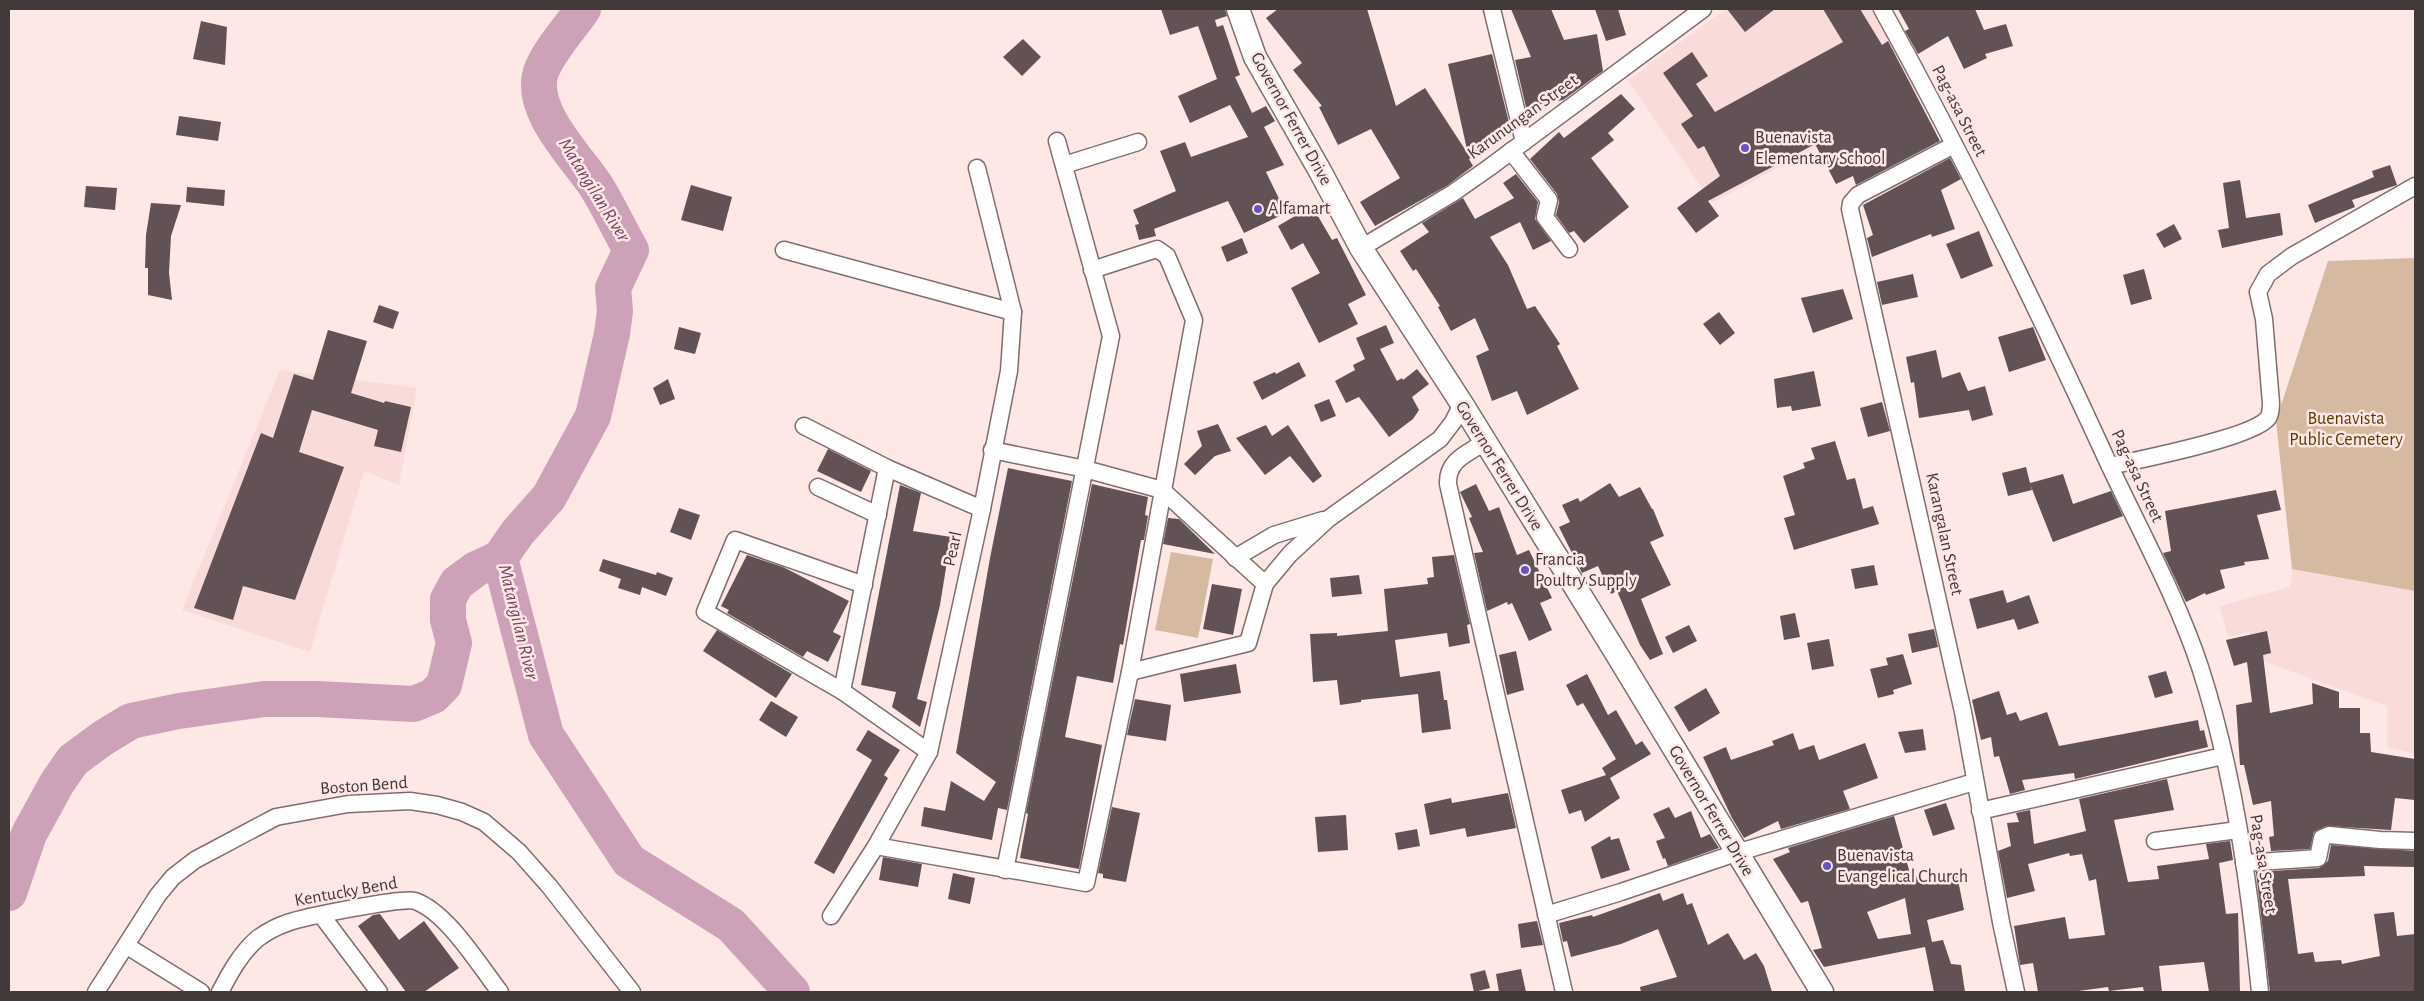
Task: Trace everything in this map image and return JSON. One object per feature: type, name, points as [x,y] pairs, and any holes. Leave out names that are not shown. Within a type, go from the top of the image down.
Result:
[{"type":"main road","name":"Governor Ferrer Drive","points":[[1238,9],[1255,57],[1320,171],[1361,248],[1462,404],[1822,992]]},
{"type":"street","points":[[1492,9],[1518,147],[1549,200],[1545,217],[1569,248]]},
{"type":"street","name":"Karunungan Street","points":[[1361,248],[1453,193],[1703,9]]},
{"type":"street","name":"Pag-asa Street","points":[[1882,9],[2024,281],[2188,631],[2201,670],[2223,756],[2238,830],[2244,863],[2260,992]]},
{"type":"street","points":[[1005,870],[1111,336],[1057,141]]},
{"type":"street","points":[[1064,165],[1138,142]]},
{"type":"street","name":"Karangalan Street","points":[[1954,145],[1858,195],[1851,203],[1850,209],[1961,703],[1974,782],[2016,992]]},
{"type":"street","name":"Pearl","points":[[831,916],[876,846],[929,752],[982,508],[1009,371],[1013,312],[977,168]]},
{"type":"street","points":[[2110,466],[2206,444],[2265,421],[2269,417],[2271,403],[2264,319],[2258,292],[2268,274],[2292,256],[2415,186]]},
{"type":"street","points":[[876,846],[1086,883],[1130,672],[1194,320],[1167,256],[1163,251],[1157,249],[1092,270]]},
{"type":"street","points":[[784,250],[1013,312]]},
{"type":"street","points":[[1130,672],[1248,643],[1265,584],[1290,554],[1328,519],[1440,439],[1453,422],[1462,404]]},
{"type":"street","points":[[804,426],[887,468],[982,508]]},
{"type":"street","points":[[1485,442],[1454,463],[1447,472],[1448,484],[1564,992]]},
{"type":"street","points":[[992,450],[1085,469],[1162,490],[1265,584]]},
{"type":"street","points":[[842,691],[887,468]]},
{"type":"street","points":[[818,487],[878,515]]},
{"type":"street","points":[[1236,558],[1274,535],[1328,519]]},
{"type":"street","points":[[864,586],[734,540],[705,612],[842,691],[929,752]]},
{"type":"street","points":[[1980,811],[2223,756]]},
{"type":"street","points":[[1546,915],[1736,853],[1974,782]]},
{"type":"street","name":"Boston Bend","points":[[96,992],[128,946],[158,896],[173,877],[195,860],[264,823],[289,814],[348,804],[410,801],[437,805],[462,812],[484,822],[519,852],[550,886],[632,992]]},
{"type":"street","points":[[2155,842],[2238,830]]},
{"type":"street","points":[[2244,863],[2318,858],[2322,838],[2329,835],[2415,841]]},
{"type":"street","name":"Kentucky Bend","points":[[220,992],[234,964],[257,939],[287,923],[393,900],[414,900],[430,909],[449,926],[500,992]]},
{"type":"street","points":[[322,916],[378,992]]},
{"type":"street","points":[[128,946],[202,992]]},
{"type":"shaded area","name":"Buenavista Elementary School","points":[[1726,9],[1874,9],[1920,92],[1712,203],[1628,80]]},
{"type":"shaded area","points":[[280,370],[417,388],[399,485],[364,471],[310,652],[182,610]]},
{"type":"shaded area","points":[[2292,569],[2415,591],[2415,754],[2387,747],[2387,706],[2257,659],[2250,632],[2228,637],[2220,606],[2290,587]]},
{"type":"green space","name":"Buenavista Public Cemetery","points":[[2415,258],[2415,591],[2292,569],[2276,421],[2328,261]]},
{"type":"green space","points":[[1171,552],[1213,559],[1198,638],[1155,630]]},
{"type":"building","points":[[1161,9],[1225,9],[1227,16],[1215,20],[1217,27],[1223,25],[1240,75],[1235,77],[1252,113],[1266,106],[1275,121],[1264,127],[1284,165],[1266,172],[1286,213],[1244,233],[1228,201],[1154,229],[1156,236],[1139,240],[1135,225],[1139,224],[1133,210],[1176,191],[1160,151],[1185,142],[1191,157],[1248,137],[1230,105],[1190,123],[1178,96],[1217,79],[1198,26],[1170,35]]},
{"type":"building","points":[[1278,9],[1367,9],[1396,106],[1425,88],[1468,154],[1448,64],[1492,54],[1511,131],[1469,159],[1473,166],[1448,185],[1375,226],[1360,202],[1400,178],[1371,129],[1338,145],[1319,107],[1322,106],[1293,70],[1302,63],[1266,18]]},
{"type":"building","points":[[1511,9],[1551,9],[1564,40],[1597,34],[1603,71],[1563,100],[1526,107],[1515,60],[1531,57]]},
{"type":"building","points":[[1595,9],[1618,9],[1626,35],[1606,41]]},
{"type":"building","points":[[1727,9],[1775,9],[1745,32]]},
{"type":"building","points":[[1823,9],[1860,9],[1882,45],[1888,41],[1940,141],[1856,185],[1853,176],[1836,184],[1815,144],[1708,201],[1719,216],[1696,233],[1677,208],[1720,176],[1704,146],[1698,149],[1681,124],[1693,116],[1663,73],[1692,52],[1708,76],[1696,84],[1715,112],[1843,42]]},
{"type":"building","points":[[1898,9],[1975,9],[1984,30],[2006,24],[2013,46],[1985,54],[1987,58],[1964,69],[1948,36],[1918,54],[1905,31],[1909,29]]},
{"type":"building","points":[[201,21],[227,27],[225,65],[193,59]]},
{"type":"building","points":[[1023,39],[1041,57],[1022,76],[1003,57]]},
{"type":"building","points":[[1621,94],[1635,109],[1608,133],[1614,140],[1591,158],[1629,207],[1584,243],[1574,231],[1569,233],[1556,215],[1559,202],[1557,194],[1530,159],[1559,132],[1564,138]]},
{"type":"building","points":[[179,116],[221,122],[218,141],[176,135]]},
{"type":"building","points":[[1950,158],[1961,179],[1941,190],[1955,229],[1932,237],[1931,234],[1872,257],[1867,238],[1873,235],[1863,205]]},
{"type":"building","points":[[2390,165],[2397,185],[2352,200],[2355,207],[2315,223],[2308,205],[2374,177],[2372,171]]},
{"type":"building","points":[[1516,174],[1538,202],[1535,219],[1551,241],[1533,250],[1520,222],[1490,237],[1508,265],[1527,309],[1535,306],[1560,344],[1557,346],[1579,389],[1527,415],[1517,391],[1492,401],[1476,356],[1489,350],[1475,318],[1451,331],[1438,307],[1440,306],[1416,269],[1413,271],[1400,251],[1429,232],[1422,223],[1463,198],[1475,219],[1514,198],[1503,183]]},
{"type":"building","points":[[2240,180],[2246,218],[2280,213],[2283,235],[2222,248],[2218,230],[2229,228],[2223,183]]},
{"type":"building","points":[[691,185],[732,197],[723,231],[681,220]]},
{"type":"building","points":[[86,186],[117,188],[115,210],[84,207]]},
{"type":"building","points":[[187,187],[225,190],[224,206],[186,202]]},
{"type":"building","points":[[151,203],[181,205],[171,236],[169,273],[172,300],[148,295],[148,268],[145,268],[146,235]]},
{"type":"building","points":[[1312,206],[1332,240],[1337,238],[1366,295],[1348,304],[1358,324],[1319,343],[1291,288],[1320,273],[1303,243],[1291,250],[1278,226]]},
{"type":"building","points":[[2174,224],[2182,239],[2164,248],[2156,234]]},
{"type":"building","points":[[1979,231],[1993,266],[1961,279],[1946,244]]},
{"type":"building","points":[[1242,238],[1248,253],[1227,262],[1221,247]]},
{"type":"building","points":[[2144,269],[2152,299],[2131,305],[2123,275]]},
{"type":"building","points":[[1913,274],[1918,297],[1882,305],[1877,282]]},
{"type":"building","points":[[1843,289],[1853,319],[1813,333],[1801,298]]},
{"type":"building","points":[[379,305],[399,312],[393,329],[373,322]]},
{"type":"building","points":[[1719,312],[1735,333],[1720,345],[1703,324]]},
{"type":"building","points":[[1386,325],[1394,343],[1380,349],[1397,381],[1402,378],[1403,380],[1417,369],[1429,384],[1412,397],[1419,410],[1413,419],[1389,437],[1359,397],[1346,403],[1335,381],[1355,370],[1353,365],[1365,359],[1356,338]]},
{"type":"building","points":[[679,327],[701,333],[695,354],[674,349]]},
{"type":"building","points":[[2033,327],[2046,360],[2009,372],[1998,337]]},
{"type":"building","points":[[328,330],[367,341],[351,393],[384,403],[385,401],[411,407],[401,452],[374,446],[378,430],[312,410],[299,452],[344,467],[295,600],[243,586],[233,620],[194,608],[261,433],[273,438],[294,374],[313,380]]},
{"type":"building","points":[[1936,350],[1942,378],[1960,372],[1968,391],[1985,386],[1993,415],[1972,421],[1969,410],[1919,418],[1914,382],[1911,383],[1906,357]]},
{"type":"building","points":[[1299,362],[1306,376],[1262,400],[1253,382],[1275,372],[1276,374]]},
{"type":"building","points":[[1814,371],[1821,406],[1792,411],[1791,406],[1777,408],[1774,379]]},
{"type":"building","points":[[668,379],[675,399],[660,405],[653,388]]},
{"type":"building","points":[[1329,399],[1336,416],[1321,422],[1314,405]]},
{"type":"building","points":[[1882,402],[1890,431],[1868,437],[1860,408]]},
{"type":"building","points":[[1218,424],[1231,451],[1215,456],[1195,475],[1184,464],[1202,446],[1197,431]]},
{"type":"building","points":[[1266,425],[1272,436],[1288,425],[1322,476],[1313,483],[1290,456],[1265,475],[1236,438]]},
{"type":"building","points":[[1835,441],[1847,480],[1855,478],[1863,509],[1873,506],[1879,524],[1794,550],[1784,518],[1795,515],[1783,476],[1805,468],[1803,463],[1815,459],[1811,448]]},
{"type":"building","points":[[828,449],[871,471],[861,492],[817,471]]},
{"type":"building","points":[[2026,467],[2030,483],[2063,474],[2073,504],[2111,491],[2123,516],[2053,542],[2030,484],[2032,490],[2008,496],[2002,473]]},
{"type":"building","points":[[1008,468],[1072,481],[1007,810],[998,808],[992,840],[921,826],[924,807],[945,811],[951,781],[984,801],[996,782],[956,753],[990,558]]},
{"type":"building","points":[[1610,483],[1619,497],[1640,487],[1653,509],[1664,536],[1650,542],[1671,585],[1641,599],[1663,654],[1650,660],[1640,645],[1617,591],[1611,594],[1598,566],[1582,573],[1559,527],[1570,522],[1562,505],[1578,498],[1580,502]]},
{"type":"building","points":[[1092,484],[1148,497],[1145,515],[1148,516],[1144,540],[1141,540],[1123,645],[1120,644],[1113,683],[1077,676],[1065,737],[1102,745],[1079,869],[1020,858],[1028,814],[1026,813]]},
{"type":"building","points":[[1476,484],[1489,511],[1499,507],[1517,555],[1529,550],[1552,598],[1540,603],[1552,630],[1529,641],[1512,603],[1508,605],[1507,602],[1487,611],[1474,553],[1483,552],[1469,518],[1472,517],[1460,492]]},
{"type":"building","points":[[900,485],[921,493],[913,531],[951,537],[940,605],[917,699],[927,702],[920,727],[892,707],[896,692],[861,685]]},
{"type":"building","points":[[2276,490],[2281,510],[2257,515],[2269,559],[2244,562],[2245,565],[2220,570],[2225,588],[2206,595],[2205,593],[2186,602],[2163,553],[2171,551],[2165,511]]},
{"type":"building","points":[[679,508],[700,515],[691,540],[670,532]]},
{"type":"building","points":[[1168,518],[1179,519],[1215,554],[1163,544]]},
{"type":"building","points":[[747,555],[783,567],[849,601],[833,632],[841,636],[828,662],[807,651],[803,657],[727,613],[729,610],[721,606]]},
{"type":"building","points":[[1454,555],[1470,624],[1467,625],[1470,643],[1449,647],[1447,633],[1395,640],[1400,677],[1440,671],[1451,729],[1422,733],[1418,694],[1361,700],[1361,702],[1340,705],[1337,680],[1313,682],[1310,634],[1337,633],[1337,636],[1388,631],[1384,589],[1428,584],[1427,578],[1434,577],[1432,557]]},
{"type":"building","points":[[603,559],[656,575],[657,572],[673,578],[666,596],[642,587],[640,595],[618,588],[621,579],[599,571]]},
{"type":"building","points":[[1874,565],[1878,585],[1855,589],[1851,569]]},
{"type":"building","points":[[1359,575],[1362,594],[1332,597],[1330,578]]},
{"type":"building","points":[[1212,584],[1242,589],[1233,635],[1203,629]]},
{"type":"building","points":[[2003,590],[2007,603],[2029,595],[2039,623],[2018,630],[2014,619],[1977,629],[1969,599]]},
{"type":"building","points":[[1795,613],[1800,637],[1784,640],[1780,616]]},
{"type":"building","points":[[1689,625],[1697,641],[1673,653],[1665,637]]},
{"type":"building","points":[[1934,629],[1938,647],[1912,653],[1908,634]]},
{"type":"building","points":[[717,630],[792,674],[776,698],[703,651]]},
{"type":"building","points":[[2267,631],[2271,653],[2263,655],[2270,713],[2313,704],[2312,683],[2339,692],[2339,708],[2360,708],[2360,733],[2370,733],[2371,752],[2415,759],[2415,800],[2395,798],[2391,830],[2326,826],[2314,832],[2310,849],[2271,851],[2269,837],[2274,836],[2271,801],[2253,805],[2244,765],[2240,765],[2236,705],[2252,702],[2247,662],[2234,666],[2226,640]]},
{"type":"building","points":[[1829,639],[1834,666],[1812,670],[1807,643]]},
{"type":"building","points":[[1516,651],[1524,690],[1507,695],[1499,655]]},
{"type":"building","points":[[1903,654],[1912,684],[1893,690],[1894,694],[1878,698],[1870,669],[1888,665],[1886,658]]},
{"type":"building","points":[[1236,664],[1241,693],[1184,702],[1180,674]]},
{"type":"building","points":[[2166,671],[2173,693],[2155,698],[2148,676]]},
{"type":"building","points":[[1587,674],[1608,715],[1616,710],[1636,745],[1642,741],[1651,754],[1610,778],[1620,798],[1585,822],[1581,810],[1569,814],[1561,790],[1606,775],[1602,768],[1616,759],[1583,703],[1577,706],[1566,685]]},
{"type":"building","points":[[1706,688],[1720,713],[1689,732],[1674,707]]},
{"type":"building","points":[[1999,691],[2007,715],[2016,712],[2020,721],[2047,712],[2059,746],[2198,720],[2200,731],[2204,730],[2208,747],[2075,779],[2074,773],[2022,780],[2025,790],[2010,794],[1999,756],[1994,757],[1991,737],[1981,740],[1972,700]]},
{"type":"building","points":[[1135,699],[1171,705],[1166,741],[1127,735]]},
{"type":"building","points":[[771,701],[798,717],[786,737],[759,720]]},
{"type":"building","points":[[1923,729],[1926,750],[1905,753],[1898,732]]},
{"type":"building","points":[[868,730],[900,750],[884,775],[888,778],[834,874],[814,863],[872,760],[856,750]]},
{"type":"building","points":[[1793,733],[1799,750],[1814,745],[1819,760],[1865,743],[1878,778],[1843,791],[1850,809],[1781,829],[1778,821],[1744,838],[1732,818],[1703,757],[1726,747],[1731,760],[1774,745],[1772,741]]},
{"type":"building","points":[[2167,779],[2174,810],[2114,820],[2128,882],[2159,879],[2157,866],[2209,859],[2206,844],[2230,841],[2233,860],[2219,863],[2226,914],[2238,913],[2240,992],[2209,992],[2204,962],[2159,966],[2162,992],[2144,992],[2143,987],[2109,991],[2108,987],[2071,992],[2038,992],[2033,963],[2020,965],[2014,926],[2065,917],[2069,939],[2105,935],[2096,879],[2089,881],[2082,854],[2070,856],[2069,853],[2028,864],[2035,891],[2007,898],[1998,851],[2011,846],[2007,823],[2019,822],[2016,813],[2030,810],[2034,844],[2086,831],[2079,799]]},
{"type":"building","points":[[1508,793],[1516,828],[1467,837],[1465,828],[1430,835],[1424,804],[1451,798],[1452,803]]},
{"type":"building","points":[[1946,803],[1955,829],[1933,836],[1924,810]]},
{"type":"building","points":[[1112,807],[1140,813],[1126,882],[1103,878],[1103,874],[1098,873]]},
{"type":"building","points":[[1669,807],[1675,818],[1691,811],[1701,838],[1710,834],[1719,848],[1668,866],[1656,841],[1665,838],[1653,814]]},
{"type":"building","points":[[1346,815],[1348,850],[1318,852],[1315,817]]},
{"type":"building","points":[[1894,816],[1911,877],[1918,876],[1920,882],[1957,875],[1964,910],[1927,920],[1932,942],[1943,940],[1951,964],[1961,965],[1965,992],[1934,992],[1925,947],[1824,967],[1813,950],[1822,948],[1808,901],[1801,903],[1773,859],[1790,852],[1788,848]],"holes":[[[1905,898],[1911,934],[1878,939],[1867,912]]]},
{"type":"building","points":[[1417,829],[1420,846],[1398,850],[1395,833]]},
{"type":"building","points":[[1610,836],[1611,840],[1619,838],[1630,870],[1601,879],[1591,847]]},
{"type":"building","points":[[2331,845],[2415,851],[2415,867],[2364,866],[2365,876],[2288,879],[2298,954],[2313,952],[2315,962],[2341,960],[2342,964],[2380,956],[2374,914],[2394,912],[2397,936],[2415,934],[2415,992],[2270,992],[2256,872],[2319,868],[2328,861]]},
{"type":"building","points":[[883,857],[922,864],[918,887],[879,880]]},
{"type":"building","points":[[953,873],[975,878],[970,904],[948,899]]},
{"type":"building","points":[[1660,893],[1663,901],[1683,893],[1687,905],[1692,903],[1708,945],[1728,933],[1744,960],[1756,953],[1764,966],[1772,992],[1641,992],[1640,987],[1677,977],[1658,929],[1621,944],[1571,957],[1567,941],[1563,942],[1559,923],[1592,915],[1593,917]]},
{"type":"building","points":[[380,914],[399,940],[424,921],[459,968],[424,992],[406,992],[358,926],[373,915]]},
{"type":"building","points":[[1537,921],[1543,945],[1521,948],[1518,924]]},
{"type":"building","points":[[1521,969],[1526,992],[1499,992],[1496,974]]},
{"type":"building","points":[[1485,970],[1490,988],[1474,992],[1470,974]]},
{"type":"waterway","name":"Matangilan River","points":[[583,9],[542,69],[539,84],[541,100],[556,131],[596,186],[631,250],[613,288],[615,311],[612,334],[593,416],[549,497],[518,532],[500,558],[546,735],[629,861],[731,925],[792,992]]},
{"type":"waterway","points":[[9,893],[29,834],[57,783],[73,760],[103,738],[131,721],[179,711],[264,699],[317,699],[414,704],[433,696],[444,685],[454,643],[448,620],[448,599],[457,583],[476,569],[500,558]]},
{"type":"place","name":"Buenavista Elementary School","points":[[1745,148]]},
{"type":"place","name":"Alfamart","points":[[1258,209]]},
{"type":"place","name":"Francia Poultry Supply","points":[[1525,570]]},
{"type":"place","name":"Buenavista Evangelical Church","points":[[1827,866]]}]
